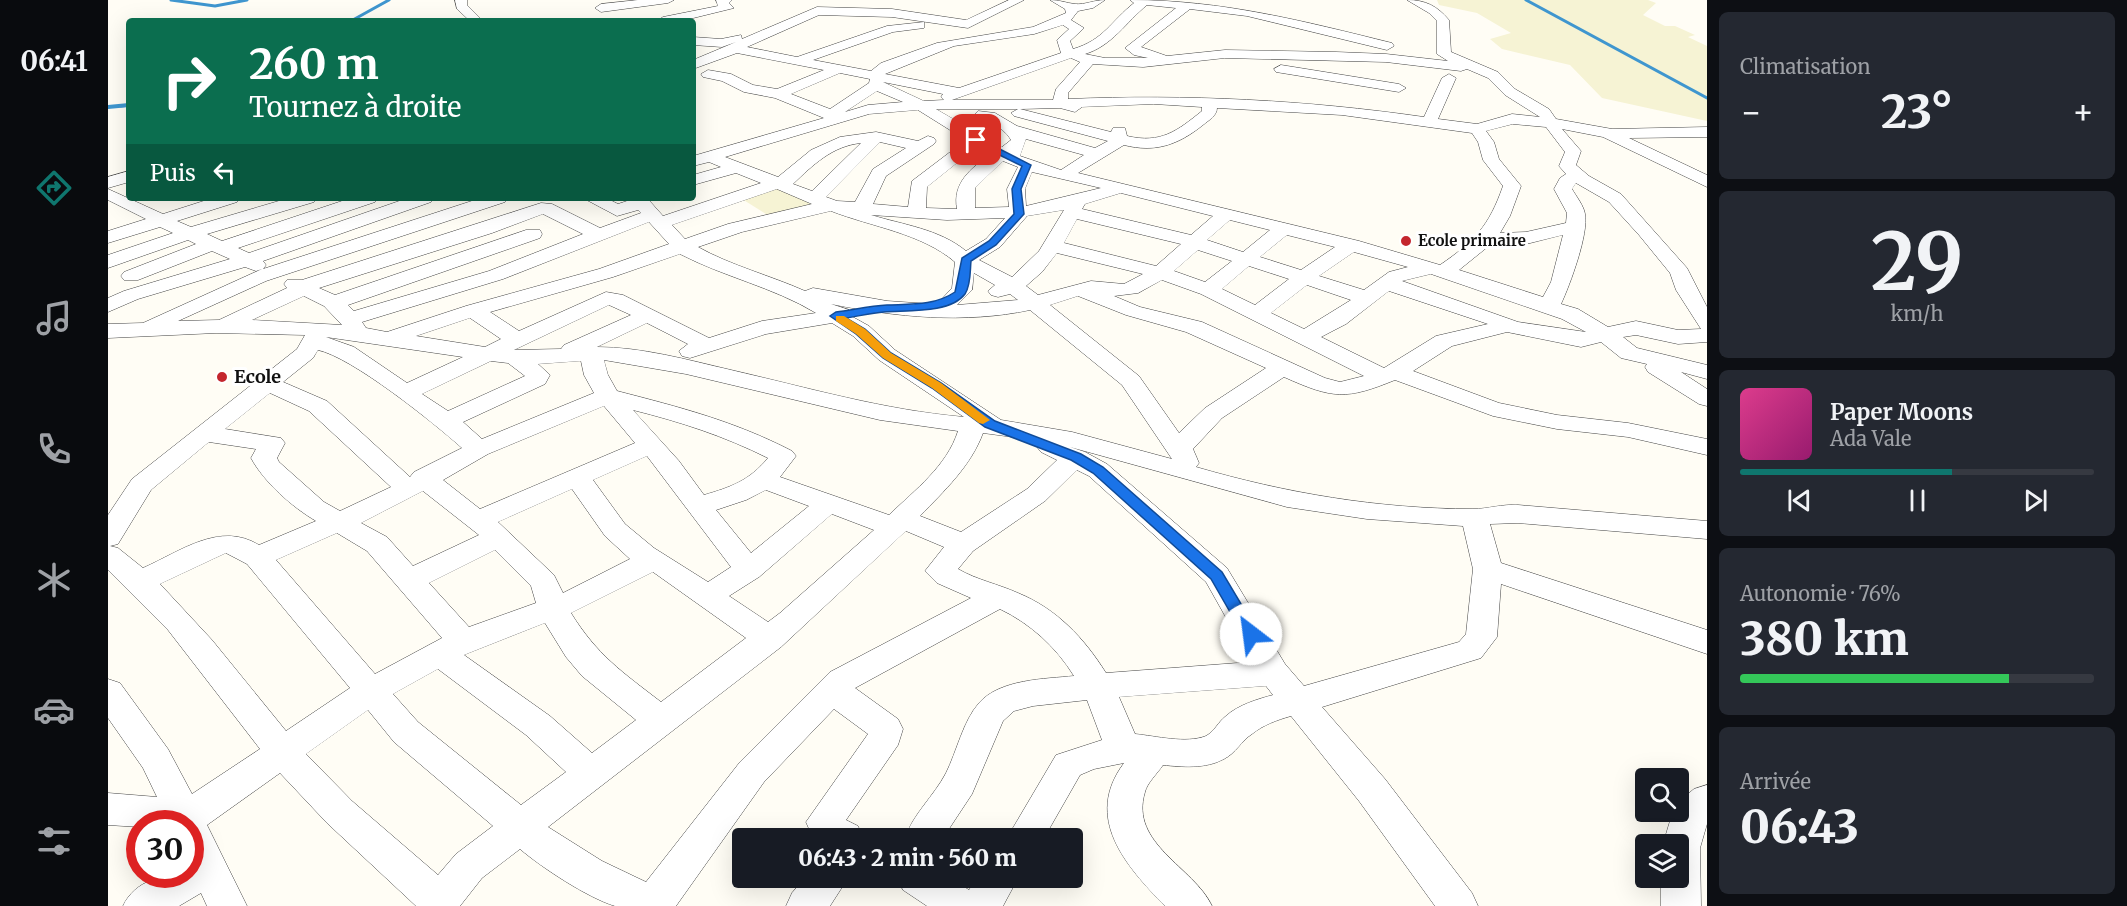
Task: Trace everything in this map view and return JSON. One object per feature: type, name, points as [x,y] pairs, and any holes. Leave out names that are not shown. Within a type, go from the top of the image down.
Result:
[{"type":"street","points":[[461,0],[461,6],[474,18]]},
{"type":"street","points":[[615,18],[612,10],[601,8],[667,10],[727,8],[720,2],[726,0]]},
{"type":"street","points":[[697,69],[737,43],[817,11],[892,13],[957,23],[973,23],[1018,0]]},
{"type":"street","points":[[1056,0],[1071,8],[1087,7],[1100,0]]},
{"type":"street","points":[[923,106],[1022,69],[1096,46],[1122,24],[1140,0],[1236,10],[1392,47],[1422,60],[1444,54],[1497,78],[1509,93],[1544,112],[1572,151],[1566,166],[1576,175],[1615,198],[1646,231],[1680,272],[1686,290],[1707,324]]},
{"type":"street","points":[[1410,1],[1433,10],[1443,20],[1444,54]]},
{"type":"street","points":[[1176,66],[1132,48],[1165,20],[1187,6]]},
{"type":"street","points":[[834,116],[876,81],[886,66],[954,43],[1030,30],[1062,20],[1072,14],[1071,8]]},
{"type":"street","points":[[650,15],[667,10]]},
{"type":"street","points":[[697,69],[742,79],[773,75],[891,29],[922,25],[938,20]]},
{"type":"street","points":[[1062,20],[1078,28],[1063,40],[1064,47],[1072,54],[1090,59],[1176,66],[1222,54],[1297,45],[1358,55],[1422,60],[1479,70]]},
{"type":"street","points":[[1288,22],[1294,26],[1297,45]]},
{"type":"street","points":[[910,41],[957,23]]},
{"type":"street","points":[[696,40],[737,43],[758,59]]},
{"type":"street","points":[[697,69],[783,56],[876,81],[962,93]]},
{"type":"street","points":[[778,94],[858,57]]},
{"type":"street","points":[[1059,104],[1061,92],[1090,59]]},
{"type":"street","points":[[1199,59],[1283,70],[1406,80]]},
{"type":"street","points":[[1385,110],[1422,60]]},
{"type":"street","points":[[1429,122],[1449,78]]},
{"type":"street","points":[[742,79],[834,116]]},
{"type":"street","points":[[876,81],[923,106],[976,140],[1014,151],[1062,176],[1284,228],[1439,270],[1550,305],[1604,334],[1629,353],[1707,372]]},
{"type":"street","points":[[1271,106],[1275,90]]},
{"type":"street","points":[[700,157],[808,127],[834,116],[879,108],[1059,104],[1163,93],[1209,104],[1385,110]]},
{"type":"street","points":[[1304,93],[1429,122],[1477,129],[1512,119],[1550,122],[1606,133],[1707,132]]},
{"type":"street","points":[[1059,104],[1179,137]]},
{"type":"street","points":[[989,105],[1120,141],[1144,145],[1179,137],[1210,112],[1209,104]]},
{"type":"street","points":[[945,105],[1001,119],[1014,151],[1016,189],[1022,212]]},
{"type":"street","points":[[879,108],[903,124]]},
{"type":"street","points":[[1107,120],[1121,133],[1120,141]]},
{"type":"street","points":[[861,209],[879,173],[951,126]]},
{"type":"street","points":[[808,127],[846,140]]},
{"type":"street","points":[[1306,337],[1338,319],[1386,283],[1404,273],[1439,270],[1487,239],[1502,218],[1512,186],[1491,160],[1486,142],[1477,129]]},
{"type":"street","points":[[1606,133],[1616,141],[1664,159],[1707,182]]},
{"type":"street","points":[[696,197],[779,183],[796,173],[817,153],[846,140],[876,137],[920,146]]},
{"type":"street","points":[[823,202],[876,137]]},
{"type":"street","points":[[917,212],[918,185],[976,140]]},
{"type":"street","points":[[1062,176],[1120,141]]},
{"type":"street","points":[[967,214],[964,195],[966,187],[1014,151],[1098,154]]},
{"type":"street","points":[[700,157],[738,167],[886,226],[937,240],[965,260],[1014,287],[1131,381],[1162,430],[1180,449],[1190,476]]},
{"type":"street","points":[[696,179],[738,167]]},
{"type":"street","points":[[1550,305],[1561,282],[1578,219],[1563,189],[1566,182],[1576,175]]},
{"type":"street","points":[[108,183],[126,177]]},
{"type":"street","points":[[919,309],[1014,287],[1052,246],[1073,211],[1121,188]]},
{"type":"street","points":[[108,194],[126,197]]},
{"type":"street","points":[[108,213],[140,201]]},
{"type":"street","points":[[144,201],[163,219],[188,234],[219,245],[302,288],[335,302],[370,331],[485,354]]},
{"type":"street","points":[[108,237],[221,201]]},
{"type":"street","points":[[108,262],[188,234],[297,201]]},
{"type":"street","points":[[131,276],[219,245],[360,201]]},
{"type":"street","points":[[108,305],[345,226],[451,201]]},
{"type":"street","points":[[143,329],[215,296],[273,273],[387,235],[431,206],[483,201]]},
{"type":"street","points":[[494,201],[533,234],[564,249]]},
{"type":"street","points":[[598,201],[617,210],[669,201]]},
{"type":"street","points":[[108,537],[141,485],[322,339],[473,310],[563,286],[735,228],[823,202],[861,209],[967,214],[1073,211],[1193,241],[1367,298]]},
{"type":"street","points":[[370,331],[474,282],[599,235],[645,205]]},
{"type":"street","points":[[645,205],[682,247],[716,265],[812,294],[886,309]]},
{"type":"street","points":[[431,206],[466,235]]},
{"type":"street","points":[[216,328],[302,288],[546,208],[599,235]]},
{"type":"street","points":[[965,260],[993,243],[1022,212]]},
{"type":"street","points":[[323,214],[345,226]]},
{"type":"street","points":[[665,364],[705,344],[788,322],[886,309],[985,310],[1034,303],[1097,286],[1124,291],[1162,273],[1193,241],[1227,214]]},
{"type":"street","points":[[1487,239],[1526,238],[1575,227]]},
{"type":"street","points":[[1208,290],[1284,228]]},
{"type":"street","points":[[335,302],[533,234]]},
{"type":"street","points":[[387,235],[410,252]]},
{"type":"street","points":[[1258,313],[1305,276],[1352,245]]},
{"type":"street","points":[[1052,246],[1162,273],[1208,290],[1390,374],[1409,378],[1493,409],[1557,422],[1628,430],[1707,447]]},
{"type":"street","points":[[951,300],[962,290],[965,260]]},
{"type":"street","points":[[108,271],[161,286]]},
{"type":"street","points":[[766,280],[861,331],[887,355],[936,386],[982,424],[1076,457],[1098,470],[1217,575],[1274,673],[1372,790],[1458,906]]},
{"type":"street","points":[[1386,283],[1515,326],[1568,339],[1581,340],[1636,328],[1678,337],[1707,335]]},
{"type":"street","points":[[563,286],[588,306]]},
{"type":"street","points":[[1081,290],[1132,311],[1194,327],[1317,383],[1340,389],[1354,388],[1390,374],[1444,341],[1515,326]]},
{"type":"street","points":[[405,393],[485,354],[516,348],[588,306],[610,297],[705,344]]},
{"type":"street","points":[[446,421],[537,379],[538,375],[516,348],[473,310]]},
{"type":"street","points":[[561,355],[648,315]]},
{"type":"street","points":[[108,331],[279,327],[322,339],[446,421],[479,449]]},
{"type":"street","points":[[516,348],[561,355],[591,353],[621,355],[800,392],[880,413],[933,422],[982,424],[1106,448],[1190,476],[1321,506],[1475,518],[1508,514],[1707,530]]},
{"type":"street","points":[[591,353],[596,375],[608,396],[651,445],[749,570]]},
{"type":"street","points":[[1638,356],[1707,399]]},
{"type":"street","points":[[1180,449],[1193,429],[1203,420],[1282,368]]},
{"type":"street","points":[[268,384],[318,406],[415,483],[488,528],[544,582],[553,610],[578,649],[593,667],[660,720]]},
{"type":"street","points":[[257,557],[341,522],[479,449],[608,396],[704,421],[744,436],[783,456],[764,480],[737,494],[698,506]]},
{"type":"street","points":[[108,555],[141,580],[284,754],[341,814],[438,904],[469,866],[770,639],[898,523],[942,478],[982,424]]},
{"type":"street","points":[[202,434],[272,443],[264,458],[269,467],[314,508],[377,544],[410,580],[451,647],[570,750],[591,775]]},
{"type":"street","points":[[410,580],[488,528],[577,477],[651,445]]},
{"type":"street","points":[[1076,457],[1036,495],[963,544],[940,571],[1020,605],[1053,628],[1080,661],[1107,707],[1137,749],[1127,789],[1124,817],[1135,844],[1192,906]]},
{"type":"street","points":[[577,477],[615,530],[651,560],[663,565],[770,639]]},
{"type":"street","points":[[764,480],[829,503],[963,544]]},
{"type":"street","points":[[707,596],[749,570],[829,503]]},
{"type":"street","points":[[1031,828],[1068,765],[1089,756],[1137,749],[1181,753],[1211,750],[1251,717],[1297,701],[1383,678],[1470,650],[1481,637],[1488,569],[1475,518]]},
{"type":"street","points":[[141,580],[222,544],[236,544],[257,557],[340,651],[406,732],[546,849],[588,873],[654,905],[752,772],[847,677],[999,597]]},
{"type":"street","points":[[204,812],[371,691],[451,647],[553,610],[651,560]]},
{"type":"street","points":[[1488,569],[1707,642]]},
{"type":"street","points":[[930,828],[959,783],[990,712],[997,704],[1033,693],[1183,678],[1274,673]]},
{"type":"street","points":[[827,828],[824,822],[886,735],[886,729],[833,690]]},
{"type":"street","points":[[109,697],[156,759],[182,810]]},
{"type":"street","points":[[1681,906],[1682,834],[1698,806],[1707,800]]},
{"type":"street","points":[[108,809],[126,810]]},
{"type":"street","points":[[204,858],[227,906]]},
{"type":"street","points":[[143,906],[209,869]]},
{"type":"street","points":[[806,906],[821,888]]},
{"type":"street","points":[[933,888],[961,906]]},
{"type":"street","points":[[981,906],[993,888]]},
{"type":"shaded area","points":[[1437,0],[1648,0],[1656,3],[1643,15],[1665,26],[1675,26],[1695,35],[1688,37],[1707,46],[1707,121],[1602,98],[1570,65],[1502,49],[1490,39],[1511,33],[1477,13],[1439,5]]},
{"type":"shaded area","points":[[778,184],[820,203],[771,217],[742,199]]},
{"type":"waterway","points":[[171,0],[215,6],[247,0]]},
{"type":"waterway","points":[[356,18],[389,0]]},
{"type":"waterway","points":[[1526,0],[1707,98]]},
{"type":"waterway","points":[[108,107],[126,105]]},
{"type":"waterway","points":[[121,106],[126,105]]},
{"type":"slow traffic","points":[[840,319],[861,331],[887,355],[936,386],[983,420]]},
{"type":"place","name":"Ecole primaire","points":[[1406,241]]},
{"type":"place","name":"Ecole","points":[[222,377]]},
{"type":"route","points":[[976,140],[1027,165],[1016,189],[1018,212],[1021,212],[993,243],[965,260],[963,287],[960,293],[951,300],[919,309],[886,309],[836,316],[861,331],[887,355],[990,424],[1076,457],[1098,470],[1217,575],[1251,634]]}]
